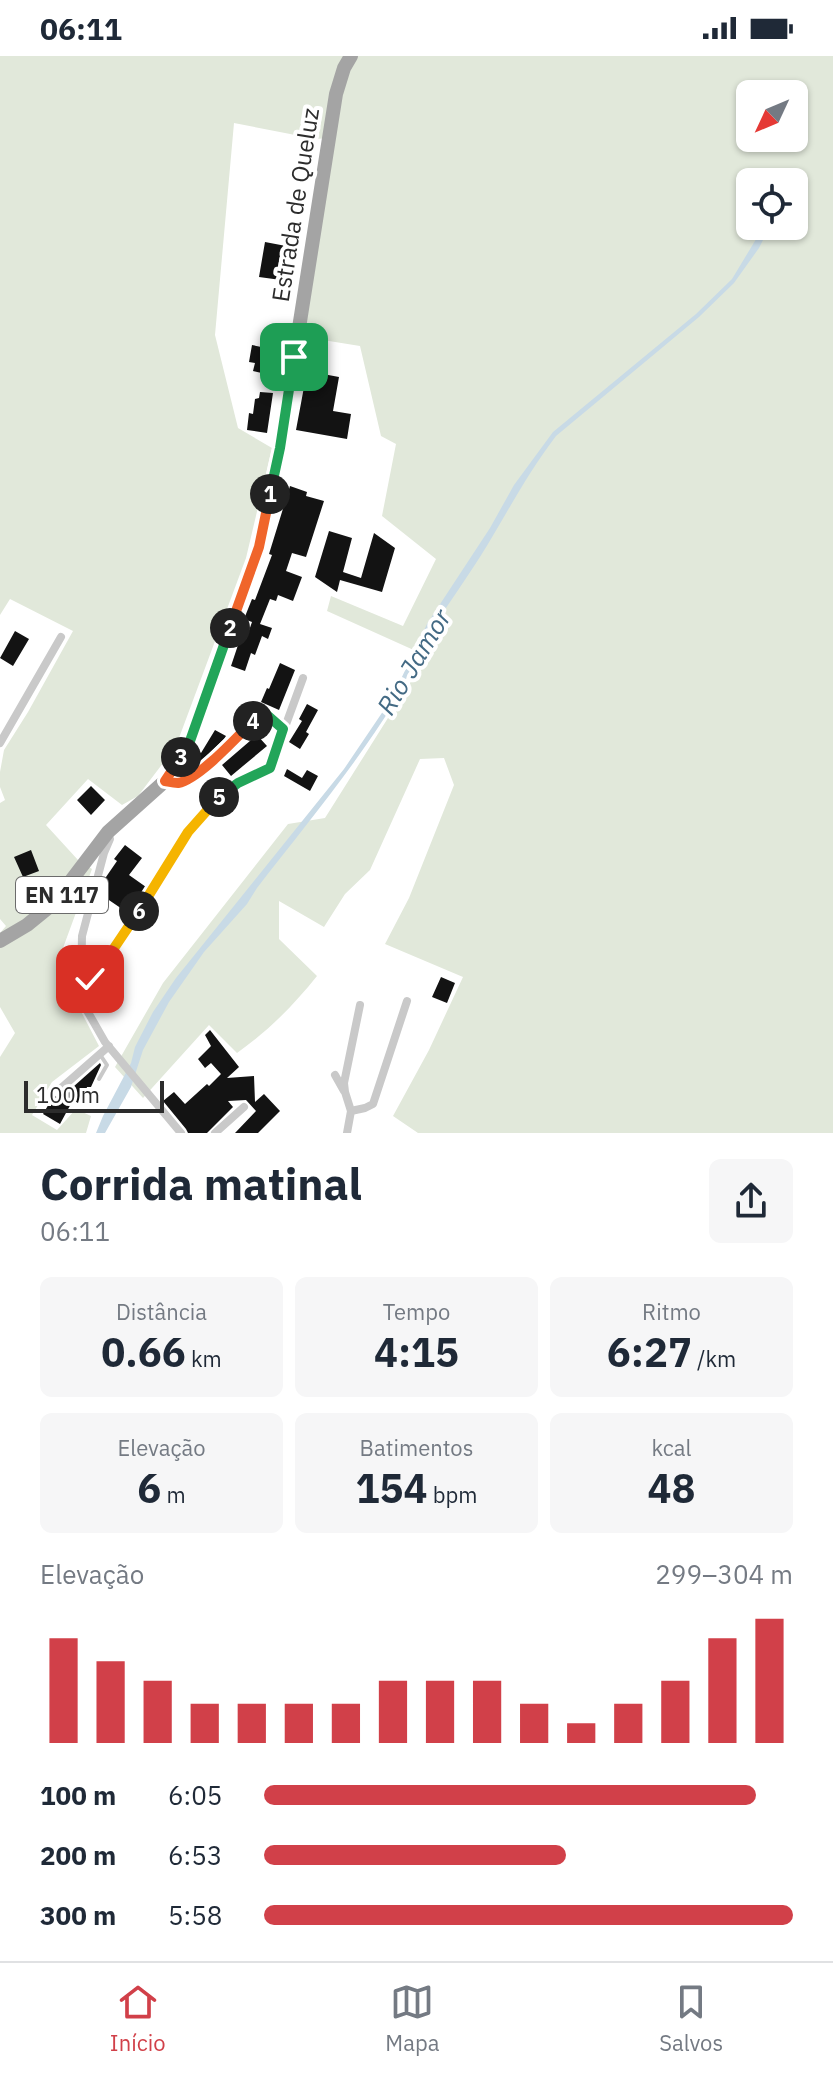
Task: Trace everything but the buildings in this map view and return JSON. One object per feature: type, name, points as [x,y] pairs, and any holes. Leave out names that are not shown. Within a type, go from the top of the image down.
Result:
[{"type":"main road","name":"Estrada de Queluz","points":[[0,941],[54,903],[108,832],[165,781],[190,741],[259,547],[280,448],[336,94],[351,56]]},
{"type":"street","points":[[0,743],[61,637]]},
{"type":"street","points":[[81,984],[98,972],[200,818],[220,796],[238,783],[270,768],[303,678]]},
{"type":"street","points":[[165,781],[181,782],[197,773],[259,715],[267,715],[283,729]]},
{"type":"street","points":[[108,832],[109,844],[82,936],[81,984],[85,1007],[109,1046],[181,1133]]},
{"type":"street","points":[[351,1111],[373,1104],[407,1001]]},
{"type":"street","points":[[347,1133],[351,1111],[344,1083],[360,1005]]},
{"type":"street","points":[[60,1089],[109,1046]]},
{"type":"street","points":[[335,1075],[345,1092]]},
{"type":"street","points":[[215,1133],[244,1107]]},
{"type":"lane","points":[[99,1079],[107,1065],[100,1054]]},
{"type":"shaded area","points":[[0,56],[833,56],[833,1133],[418,1133],[393,1116],[429,1050],[463,977],[385,944],[409,898],[454,785],[444,758],[420,759],[370,870],[345,894],[324,927],[279,901],[279,939],[317,976],[280,1018],[237,1053],[209,1025],[143,1098],[115,1067],[163,983],[288,824],[325,818],[427,656],[327,611],[331,596],[403,626],[436,559],[382,516],[396,444],[381,436],[360,346],[298,336],[328,138],[316,139],[234,123],[215,335],[238,428],[272,448],[246,558],[176,746],[138,796],[122,805],[88,779],[46,825],[78,860],[92,869],[63,948],[74,998],[99,1046],[52,1082],[32,1115],[57,1130],[76,1109],[91,1116],[86,1133],[0,1133],[0,1057],[15,1033],[0,1007],[0,933],[6,926],[0,919],[0,803],[5,800],[0,787],[0,772],[4,750],[73,631],[10,599],[0,615]]},
{"type":"water","name":"Rio Jamor","points":[[756,240],[763,240],[734,283],[699,317],[556,436],[430,634],[379,726],[346,774],[247,904],[204,952],[169,1002],[143,1050],[131,1087],[105,1133],[96,1133],[153,1012],[176,978],[344,769],[392,698],[427,624],[490,528],[514,485],[553,432],[696,314],[732,279]]},
{"type":"route","points":[[90,979],[111,954],[200,818],[220,796],[238,783],[270,768],[283,729],[267,715],[259,715],[190,778],[175,783],[165,781],[190,741],[259,547],[280,448],[294,357]]}]
